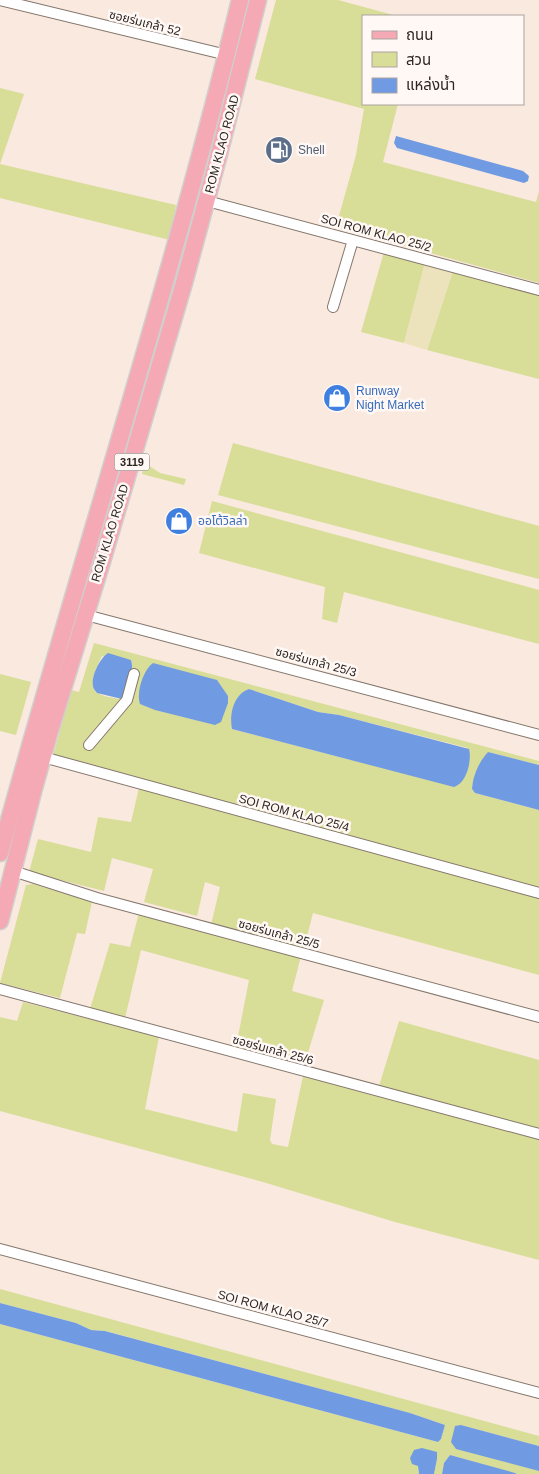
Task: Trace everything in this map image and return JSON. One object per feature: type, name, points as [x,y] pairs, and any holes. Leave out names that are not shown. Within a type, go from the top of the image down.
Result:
[{"type":"main road","name":"ROM KLAO ROAD","points":[[0,853],[51,671],[142,366],[210,123],[240,0]]},
{"type":"main road","name":"ROM KLAO ROAD","points":[[0,922],[42,756],[86,615],[207,201],[258,0]]},
{"type":"street","name":"ซอยร่มเกล้า 52","points":[[0,0],[227,55]]},
{"type":"street","name":"SOI ROM KLAO 25/2","points":[[207,201],[539,290]]},
{"type":"street","points":[[333,307],[353,240]]},
{"type":"street","name":"ซอยร่มเกล้า 25/3","points":[[86,615],[539,735]]},
{"type":"street","points":[[89,745],[127,700],[134,674]]},
{"type":"street","name":"SOI ROM KLAO 25/4","points":[[42,756],[539,893]]},
{"type":"street","name":"ซอยร่มเกล้า 25/5","points":[[13,871],[96,898],[539,1017]]},
{"type":"street","name":"ซอยร่มเกล้า 25/6","points":[[0,989],[539,1134]]},
{"type":"street","name":"SOI ROM KLAO 25/7","points":[[0,1250],[539,1393]]},
{"type":"green space","points":[[276,0],[338,0],[393,15],[362,15],[362,105],[398,105],[383,162],[536,202],[539,191],[539,283],[336,227],[356,155],[364,109],[255,79]]},
{"type":"green space","points":[[0,88],[24,94],[0,164]]},
{"type":"green space","points":[[0,164],[176,205],[170,240],[0,198]]},
{"type":"green space","points":[[384,252],[425,263],[404,343],[361,332]]},
{"type":"green space","points":[[453,271],[539,295],[539,379],[427,350]]},
{"type":"green space","points":[[233,443],[539,526],[539,579],[218,495]]},
{"type":"green space","points":[[145,463],[160,473],[186,479],[184,485],[142,474]]},
{"type":"green space","points":[[212,501],[539,590],[539,644],[344,592],[337,623],[322,619],[325,587],[199,553]]},
{"type":"green space","points":[[94,643],[539,761],[539,765],[488,752],[472,785],[472,789],[475,793],[539,810],[539,889],[53,756],[71,690],[79,692]],"holes":[[[102,656],[131,660],[131,676],[118,699],[98,693],[93,686],[94,675]],[[249,689],[318,712],[339,715],[468,748],[351,760],[232,729]]]},
{"type":"green space","points":[[0,674],[31,682],[16,735],[0,731]]},
{"type":"green space","points":[[139,788],[539,898],[539,975],[313,913],[304,948],[211,925],[220,887],[205,882],[197,916],[144,902],[153,869],[112,858],[104,891],[29,872],[38,839],[91,852],[98,817],[131,822]]},
{"type":"green space","points":[[33,884],[92,902],[85,934],[77,933],[60,998],[0,983],[26,885]]},
{"type":"green space","points":[[139,913],[301,956],[292,991],[324,1000],[304,1066],[236,1047],[249,980],[141,950],[125,1018],[90,1009],[110,943],[130,947]]},
{"type":"green space","points":[[23,1002],[159,1037],[145,1109],[237,1132],[243,1093],[276,1099],[270,1140],[272,1144],[288,1147],[303,1076],[376,1096],[399,1021],[539,1060],[539,1260],[395,1222],[263,1182],[0,1111],[0,1017],[17,1021]]},
{"type":"green space","points":[[0,1289],[539,1436],[539,1446],[461,1425],[539,1471],[539,1474],[517,1474],[450,1455],[444,1463],[442,1474],[434,1474],[437,1459],[418,1466],[419,1474],[0,1474],[0,1324],[438,1442],[441,1439],[445,1425],[410,1413],[106,1331],[91,1330],[76,1323],[0,1303]]},
{"type":"sand","points":[[425,263],[453,271],[427,350],[404,343]]},
{"type":"water","points":[[396,136],[523,171],[529,176],[528,181],[524,183],[397,148],[394,143]]},
{"type":"water","points":[[108,653],[131,660],[131,675],[122,699],[97,693],[93,687],[93,677],[102,659]]},
{"type":"water","points":[[153,663],[217,680],[228,696],[228,703],[221,722],[215,725],[155,710],[140,704],[141,682],[149,666]]},
{"type":"water","points":[[249,689],[318,712],[339,715],[469,749],[468,771],[462,781],[454,787],[232,729],[231,717],[236,700]]},
{"type":"water","points":[[488,752],[539,765],[539,810],[475,793],[472,789],[475,774],[479,764]]},
{"type":"water","points":[[0,1303],[76,1323],[91,1330],[105,1331],[410,1413],[445,1425],[441,1439],[438,1442],[0,1324]]},
{"type":"water","points":[[461,1425],[539,1446],[539,1471],[456,1449],[451,1442],[455,1426]]},
{"type":"water","points":[[422,1448],[437,1452],[434,1474],[419,1474],[418,1466],[412,1464],[410,1458],[414,1450]]},
{"type":"water","points":[[450,1455],[517,1474],[442,1474],[444,1463]]},
{"type":"place","name":"Shell","points":[[279,150]]},
{"type":"place","name":"Runway Night Market","points":[[337,398]]},
{"type":"place","name":"ออโต้วิลล่า","points":[[179,521]]}]
